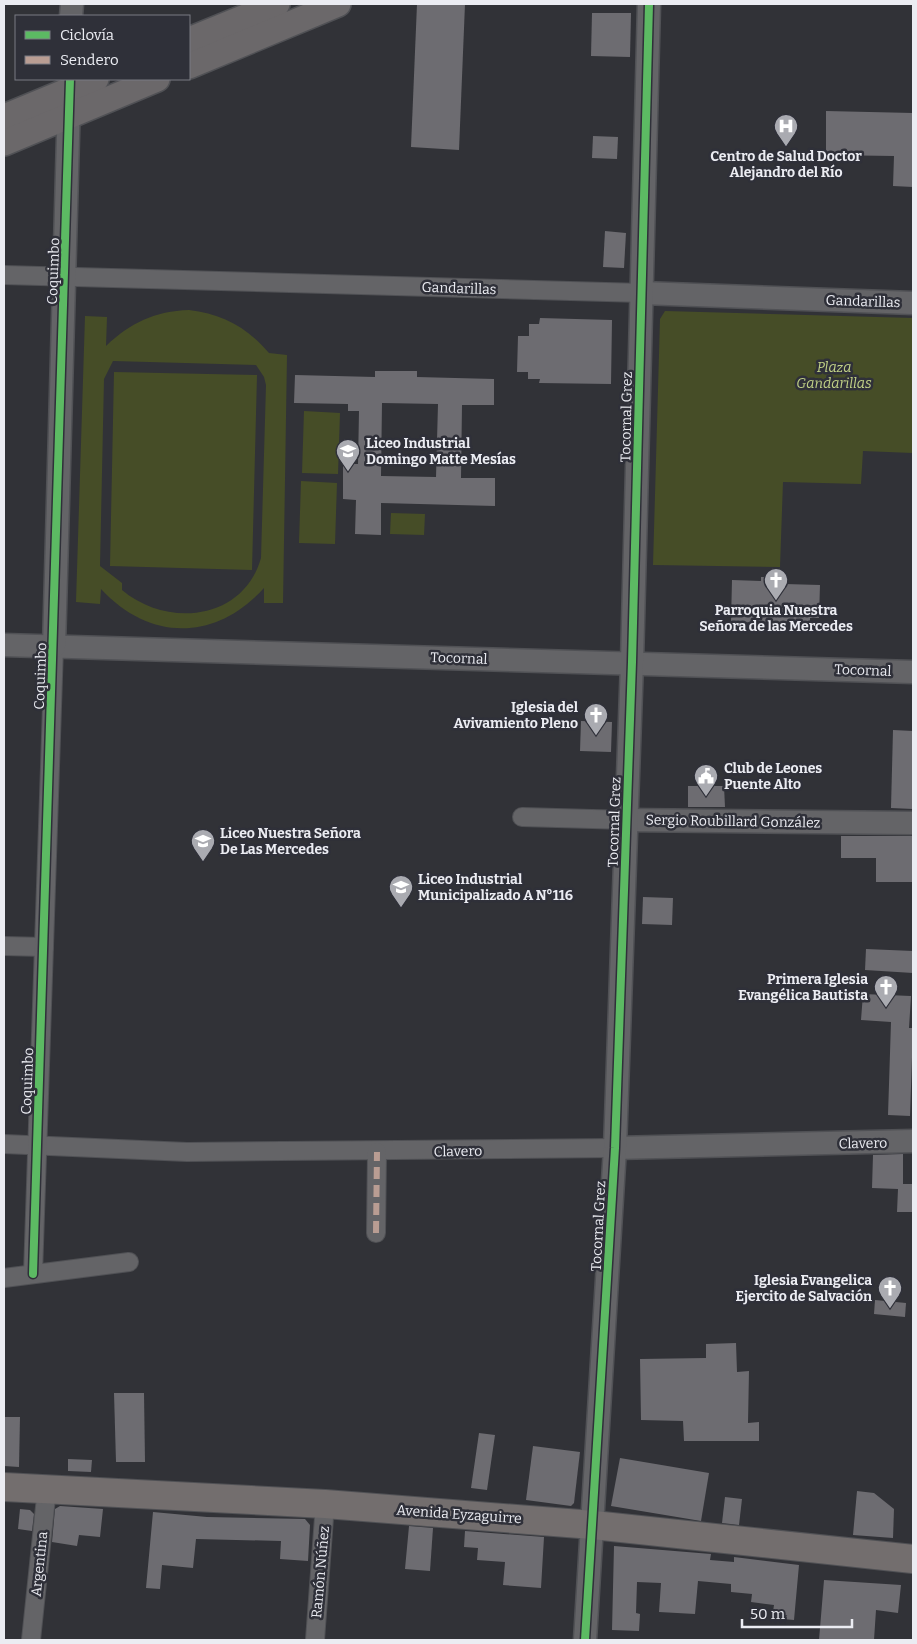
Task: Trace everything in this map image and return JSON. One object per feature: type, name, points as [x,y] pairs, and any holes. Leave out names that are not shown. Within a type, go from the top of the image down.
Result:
[{"type":"main road","points":[[190,40],[277,4]]},
{"type":"main road","points":[[190,66],[338,4]]},
{"type":"main road","points":[[4,117],[70,84],[91,80]]},
{"type":"main road","points":[[4,143],[155,80]]},
{"type":"main road","name":"Avenida Eyzaguirre","points":[[4,1487],[326,1504],[593,1525],[913,1559]]},
{"type":"street","name":"Tocornal Grez","points":[[585,1640],[614,1148],[627,820],[649,4]]},
{"type":"street","name":"Coquimbo","points":[[33,1274],[54,647],[70,84]]},
{"type":"street","name":"Gandarillas","points":[[4,275],[642,293],[913,303]]},
{"type":"street","name":"Tocornal","points":[[4,645],[632,662],[913,672]]},
{"type":"street","name":"Sergio Roubillard González","points":[[522,817],[913,823]]},
{"type":"street","points":[[4,946],[44,947]]},
{"type":"street","name":"Clavero","points":[[4,1144],[187,1152],[377,1152],[913,1141]]},
{"type":"street","points":[[376,1233],[377,1152]]},
{"type":"street","points":[[4,1278],[128,1262]]},
{"type":"street","name":"Argentina","points":[[31,1640],[47,1488]]},
{"type":"street","name":"Ramón Núñez","points":[[314,1640],[326,1504]]},
{"type":"green space","points":[[177,311],[201,312],[233,323],[252,336],[269,353],[287,355],[283,603],[264,603],[264,588],[245,605],[225,618],[204,626],[183,628],[161,626],[140,619],[120,606],[101,589],[100,604],[76,602],[85,316],[107,317],[106,346],[124,331],[144,320]],"holes":[[[113,361],[256,365],[264,377],[266,385],[261,558],[252,579],[238,595],[221,606],[202,612],[181,613],[160,610],[140,602],[122,590],[122,583],[100,566],[104,379]]]},
{"type":"green space","name":"Plaza Gandarillas","points":[[665,311],[913,318],[913,453],[863,451],[861,484],[783,482],[780,567],[653,565],[660,319]]},
{"type":"green space","points":[[114,372],[257,375],[252,570],[110,566]]},
{"type":"green space","points":[[304,411],[340,413],[338,474],[302,473]]},
{"type":"green space","points":[[301,481],[337,483],[335,544],[299,543]]},
{"type":"green space","points":[[391,513],[425,514],[424,535],[390,534]]},
{"type":"building","points":[[417,4],[465,4],[459,150],[411,147]]},
{"type":"building","points":[[592,13],[631,13],[630,57],[591,56]]},
{"type":"building","points":[[826,111],[913,113],[913,187],[893,186],[894,156],[826,155]]},
{"type":"building","points":[[593,136],[618,137],[617,159],[592,158]]},
{"type":"building","points":[[605,231],[626,233],[624,268],[603,267]]},
{"type":"building","points":[[540,318],[612,320],[611,384],[539,383],[540,379],[528,379],[528,372],[517,372],[518,336],[529,336],[529,324],[539,324]]},
{"type":"building","points":[[375,371],[417,371],[417,377],[494,379],[494,405],[462,405],[461,478],[495,478],[495,506],[381,503],[381,535],[355,534],[356,500],[343,499],[343,464],[358,464],[359,411],[348,411],[348,404],[294,403],[295,375],[375,377]],"holes":[[[382,403],[438,404],[436,477],[381,476]]]},
{"type":"building","name":"Parroquia Nuestra Señora de las Mercedes","points":[[761,577],[785,577],[785,584],[820,585],[819,618],[810,618],[810,623],[731,622],[732,580],[761,581]]},
{"type":"building","name":"Iglesia del Avivamiento Pleno","points":[[581,721],[612,722],[611,752],[580,751]]},
{"type":"building","points":[[893,730],[913,731],[913,809],[891,808]]},
{"type":"building","name":"Club de Leones Puente Alto","points":[[688,786],[724,786],[725,807],[688,807]]},
{"type":"building","points":[[841,836],[913,836],[913,882],[876,882],[876,858],[841,858]]},
{"type":"building","points":[[643,897],[673,898],[672,925],[642,924]]},
{"type":"building","points":[[866,949],[913,951],[913,973],[865,970]]},
{"type":"building","points":[[863,994],[911,996],[909,1028],[913,1028],[910,1116],[888,1115],[891,1022],[861,1020]]},
{"type":"building","points":[[903,1154],[903,1184],[913,1184],[913,1212],[897,1212],[898,1189],[872,1188],[873,1155]]},
{"type":"building","name":"Iglesia Evangelica Ejercito de Salvación","points":[[875,1300],[906,1303],[905,1317],[874,1314]]},
{"type":"building","points":[[736,1343],[737,1372],[749,1371],[748,1423],[759,1422],[759,1441],[684,1441],[683,1421],[641,1420],[640,1359],[706,1358],[706,1344]]},
{"type":"building","points":[[114,1393],[144,1393],[145,1462],[116,1462]]},
{"type":"building","points":[[4,1417],[20,1417],[19,1467],[4,1466]]},
{"type":"building","points":[[479,1433],[495,1435],[487,1490],[471,1488]]},
{"type":"building","points":[[533,1446],[580,1452],[574,1503],[571,1506],[526,1500]]},
{"type":"building","points":[[620,1458],[709,1473],[701,1521],[611,1506]]},
{"type":"building","points":[[68,1459],[92,1460],[91,1472],[68,1471]]},
{"type":"building","points":[[857,1491],[874,1493],[894,1509],[893,1538],[853,1535]]},
{"type":"building","points":[[725,1497],[742,1499],[739,1525],[722,1523]]},
{"type":"building","points":[[60,1506],[103,1509],[100,1537],[79,1535],[77,1546],[52,1542],[55,1509]]},
{"type":"building","points":[[20,1509],[30,1510],[34,1514],[32,1531],[18,1529]]},
{"type":"building","points":[[153,1512],[207,1517],[305,1519],[310,1525],[308,1561],[280,1559],[281,1541],[196,1539],[193,1568],[162,1565],[160,1589],[146,1588]]},
{"type":"building","points":[[409,1526],[433,1528],[430,1571],[405,1569]]},
{"type":"building","points":[[465,1531],[544,1537],[541,1588],[503,1585],[505,1562],[477,1560],[478,1548],[464,1547]]},
{"type":"building","points":[[614,1546],[711,1554],[710,1560],[734,1562],[734,1557],[799,1565],[794,1620],[772,1618],[774,1605],[751,1602],[752,1594],[731,1592],[731,1584],[698,1581],[695,1614],[659,1612],[661,1583],[637,1582],[636,1613],[640,1614],[639,1631],[612,1630]]},
{"type":"building","points":[[824,1580],[901,1585],[898,1613],[876,1610],[874,1640],[819,1640]]},
{"type":"marked path","points":[[376,1233],[377,1152]]},
{"type":"cycle path","points":[[585,1640],[615,1148],[632,662],[649,4]]},
{"type":"cycle path","points":[[33,1274],[70,80]]},
{"type":"place","name":"Centro de Salud Doctor Alejandro del Río","points":[[786,147]]},
{"type":"place","name":"Liceo Industrial Domingo Matte Mesías","points":[[348,472]]},
{"type":"place","name":"Parroquia Nuestra Señora de las Mercedes","points":[[776,601]]},
{"type":"place","name":"Iglesia del Avivamiento Pleno","points":[[596,736]]},
{"type":"place","name":"Club de Leones Puente Alto","points":[[706,797]]},
{"type":"place","name":"Liceo Nuestra Señora De Las Mercedes","points":[[203,862]]},
{"type":"place","name":"Liceo Industrial Municipalizado A N°116","points":[[401,908]]},
{"type":"place","name":"Primera Iglesia Evangélica Bautista","points":[[886,1008]]},
{"type":"place","name":"Iglesia Evangelica Ejercito de Salvación","points":[[890,1309]]}]
